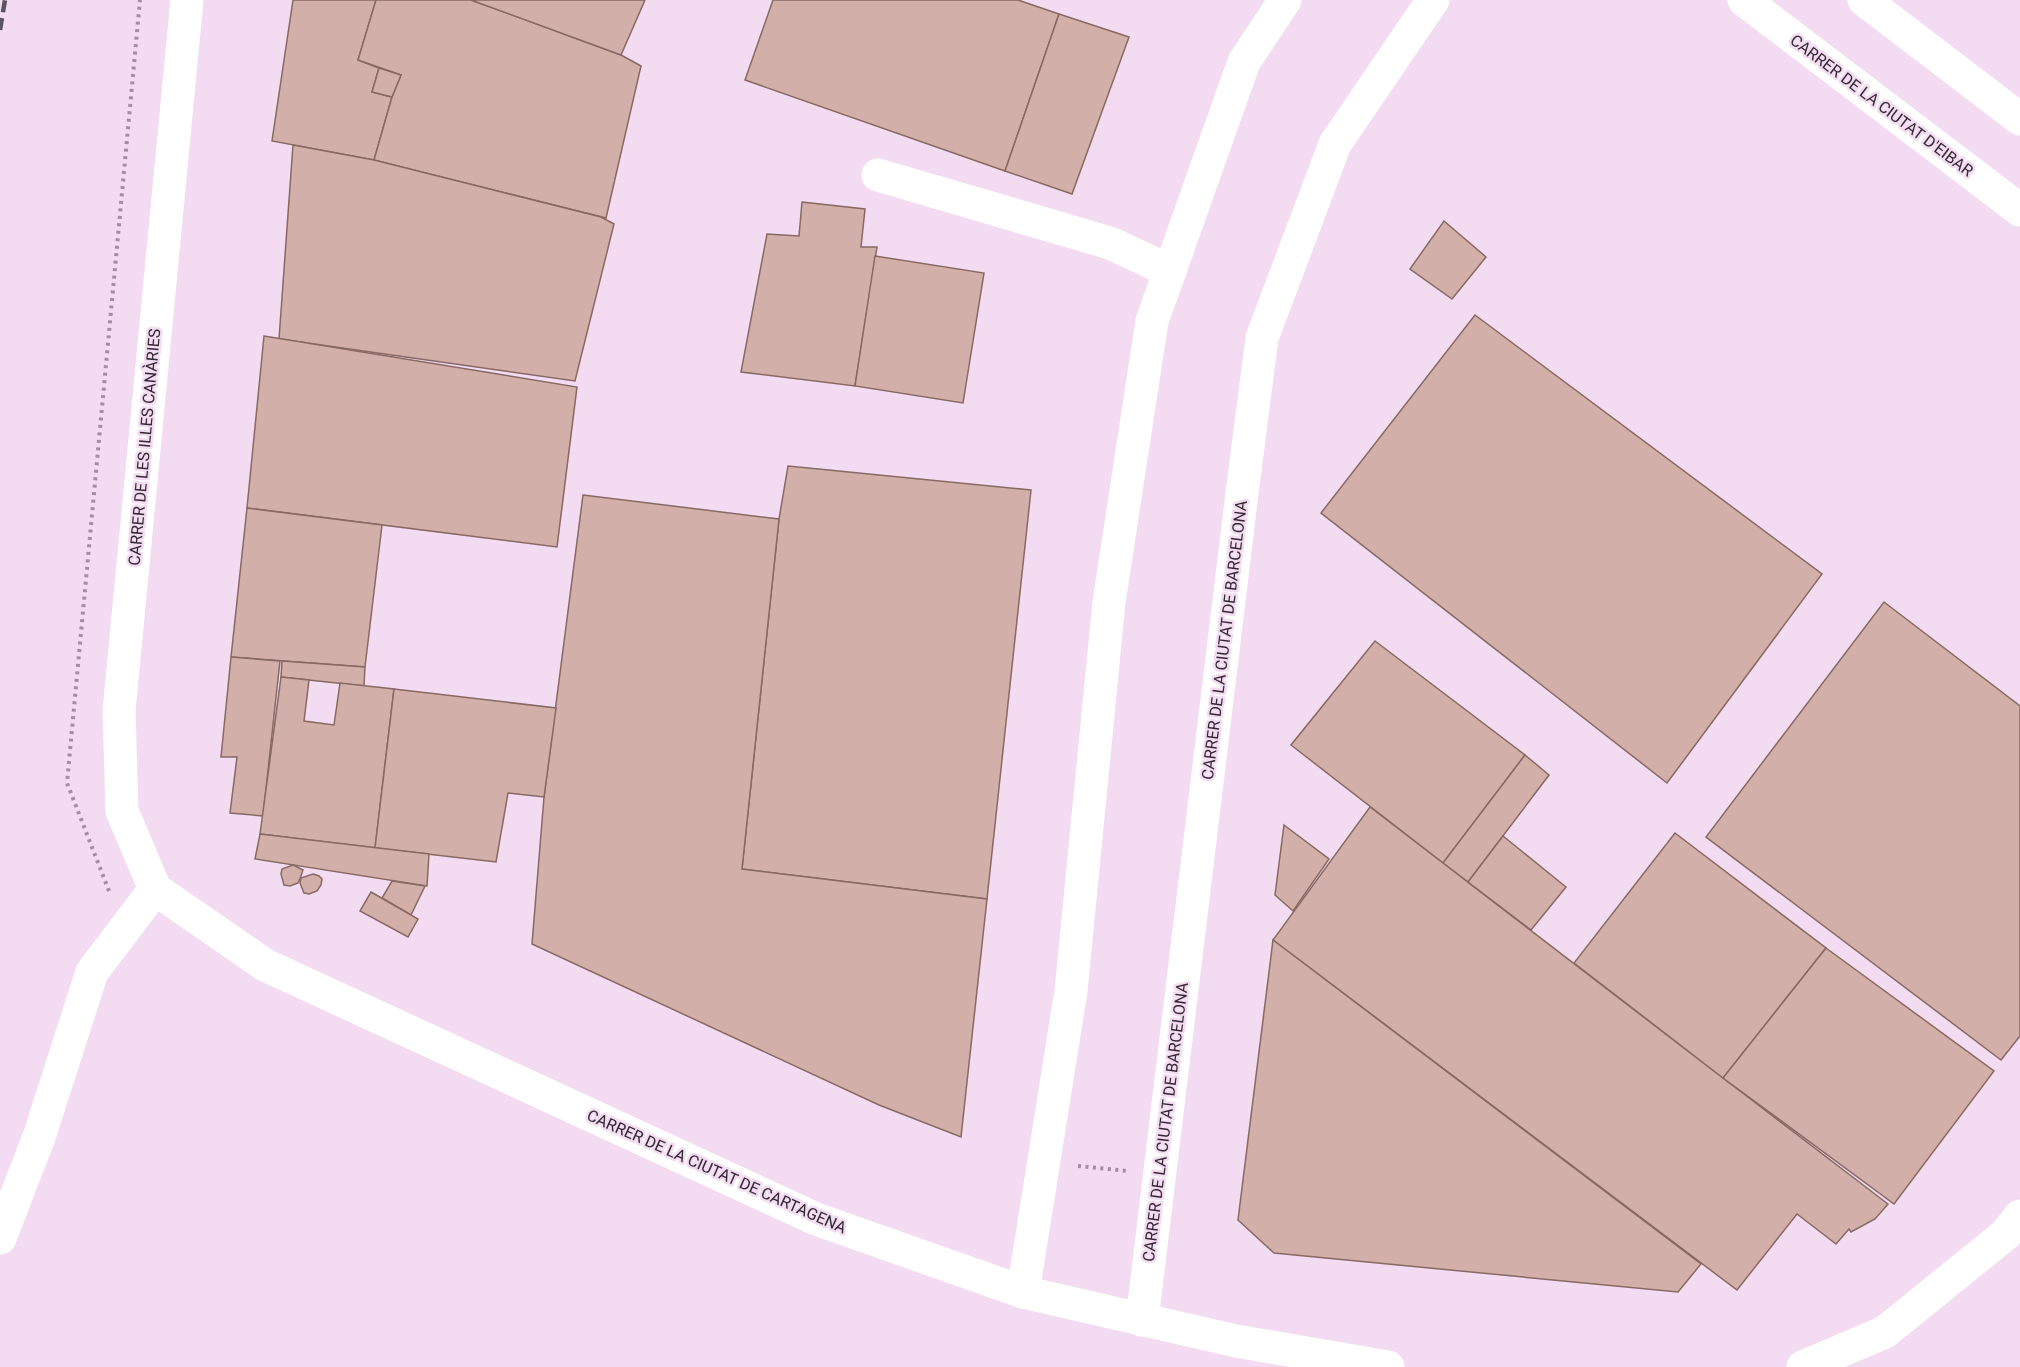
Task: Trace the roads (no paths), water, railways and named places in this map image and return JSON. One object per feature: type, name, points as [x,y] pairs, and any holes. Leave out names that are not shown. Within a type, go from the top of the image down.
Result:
[{"type":"street","name":"CARRER DE LES ILLES CANÀRIES","points":[[155,889],[122,811],[119,711],[187,0]]},
{"type":"street","points":[[1023,1292],[1071,990],[1109,602],[1152,321],[1244,62],[1285,0]]},
{"type":"street","name":"CARRER DE LA CIUTAT DE BARCELONA","points":[[1142,1320],[1262,338],[1335,144],[1433,0]]},
{"type":"street","name":"CARRER DE LA CIUTAT D'EIBAR","points":[[1744,0],[2020,210]]},
{"type":"street","points":[[1864,0],[2020,119]]},
{"type":"street","points":[[878,175],[1110,243],[1170,271]]},
{"type":"street","points":[[0,1238],[39,1137],[92,972],[155,889]]},
{"type":"street","name":"CARRER DE LA CIUTAT DE CARTAGENA","points":[[155,889],[266,964],[287,975],[816,1219],[1023,1292],[1236,1341],[1388,1367]]},
{"type":"street","points":[[1803,1367],[1885,1332],[2006,1234],[2020,1216]]},
{"type":"railway","points":[[0,30],[5,0]]}]
